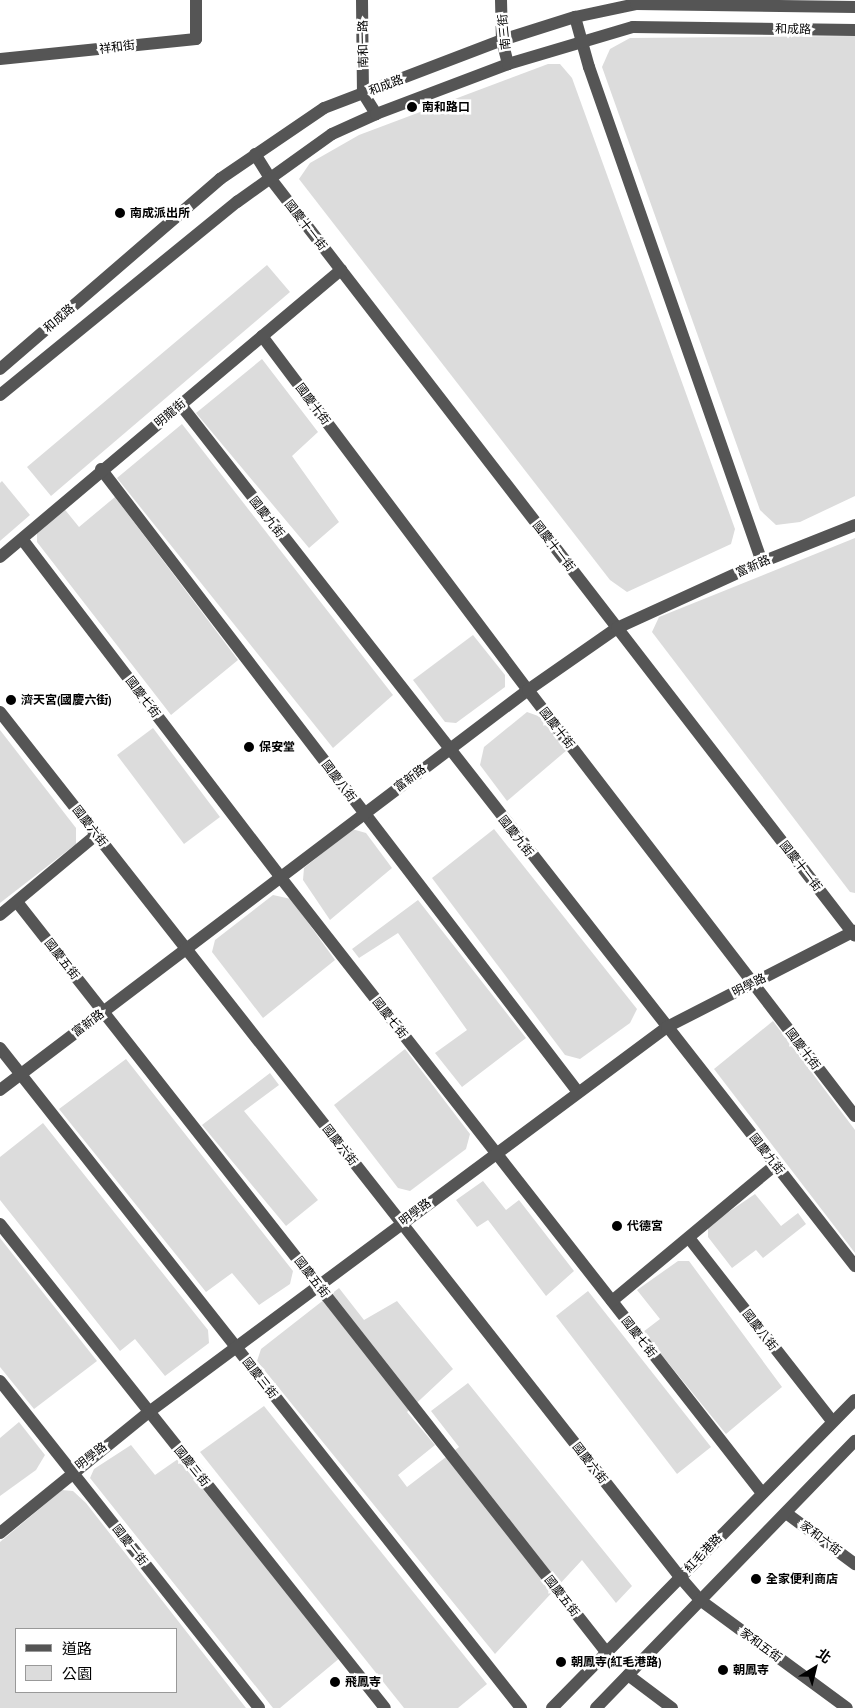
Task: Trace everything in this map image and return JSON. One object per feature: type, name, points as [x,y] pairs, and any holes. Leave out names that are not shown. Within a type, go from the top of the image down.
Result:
[{"type":"street","name":"祥和街","points":[[0,59],[196,40],[196,0]]},
{"type":"street","name":"南和一路","points":[[362,0],[363,93]]},
{"type":"street","name":"南三街","points":[[502,0],[502,40],[508,64]]},
{"type":"street","name":"和成路","points":[[0,369],[220,179],[324,108],[502,40],[575,17],[636,4],[686,2],[855,6]]},
{"type":"street","points":[[575,17],[580,41],[762,562]]},
{"type":"street","name":"和成路","points":[[0,395],[270,178],[332,134],[376,114],[508,64],[580,41],[633,27],[855,30]]},
{"type":"street","points":[[363,93],[376,114]]},
{"type":"street","name":"國慶十一街","points":[[255,154],[270,178],[854,933]]},
{"type":"street","name":"明龍街","points":[[0,557],[101,469],[341,270]]},
{"type":"street","name":"國慶十街","points":[[262,336],[528,690],[855,1116]]},
{"type":"street","name":"國慶九街","points":[[180,404],[448,750],[855,1266]]},
{"type":"street","name":"國慶八街","points":[[101,469],[578,1092]]},
{"type":"street","name":"富新路","points":[[0,1090],[103,1011],[187,950],[363,813],[528,690],[617,628],[762,562],[855,525]]},
{"type":"street","name":"國慶七街","points":[[22,539],[281,878],[762,1493]]},
{"type":"street","name":"國慶六街","points":[[0,712],[680,1577]]},
{"type":"street","points":[[0,915],[96,835]]},
{"type":"street","name":"國慶五街","points":[[17,902],[607,1653]]},
{"type":"street","name":"明學路","points":[[0,1533],[72,1471],[149,1412],[495,1152],[667,1027],[753,982],[854,933]]},
{"type":"street","name":"國慶三街","points":[[0,1048],[521,1708]]},
{"type":"street","points":[[612,1301],[775,1165]]},
{"type":"street","name":"國慶二街","points":[[0,1224],[385,1708]]},
{"type":"street","name":"國慶八街","points":[[689,1238],[832,1422]]},
{"type":"street","name":"國慶一街","points":[[0,1381],[259,1708]]},
{"type":"street","name":"紅毛港路","points":[[552,1708],[855,1400]]},
{"type":"street","points":[[596,1708],[855,1441]]},
{"type":"street","name":"家和六街","points":[[786,1513],[855,1564]]},
{"type":"street","name":"家和五街","points":[[680,1577],[700,1600],[847,1708]]},
{"type":"street","points":[[628,1675],[672,1708]]},
{"type":"green space","points":[[855,36],[855,496],[800,522],[776,525],[760,510],[602,67],[610,49],[630,38]]},
{"type":"green space","points":[[548,64],[560,64],[572,78],[735,529],[731,544],[627,592],[610,580],[299,179],[310,163],[359,135]]},
{"type":"green space","points":[[267,265],[290,292],[51,496],[27,467]]},
{"type":"green space","points":[[262,359],[318,432],[292,456],[339,522],[309,548],[196,413]]},
{"type":"green space","points":[[182,424],[393,695],[333,748],[117,478]]},
{"type":"green space","points":[[2,481],[30,515],[0,541],[0,483]]},
{"type":"green space","points":[[115,497],[238,660],[171,715],[37,542],[37,532],[62,506],[79,527]]},
{"type":"green space","points":[[855,538],[855,893],[850,892],[652,632],[659,617]]},
{"type":"green space","points":[[473,635],[505,675],[505,687],[456,723],[445,722],[413,680]]},
{"type":"green space","points":[[527,712],[541,717],[567,750],[507,801],[480,765],[484,747]]},
{"type":"green space","points":[[153,728],[220,817],[184,844],[117,755]]},
{"type":"green space","points":[[0,730],[76,828],[76,844],[0,903]]},
{"type":"green space","points":[[352,829],[366,833],[392,868],[330,920],[303,880],[304,868]]},
{"type":"green space","points":[[494,829],[637,1009],[630,1023],[580,1059],[565,1055],[432,878]]},
{"type":"green space","points":[[273,895],[291,899],[335,960],[263,1018],[212,952],[215,940]]},
{"type":"green space","points":[[418,900],[526,1038],[462,1087],[435,1053],[467,1030],[398,933],[359,958],[352,949]]},
{"type":"green space","points":[[773,1021],[855,1130],[855,1253],[714,1069]]},
{"type":"green space","points":[[405,1049],[470,1134],[466,1149],[410,1191],[398,1188],[334,1105]]},
{"type":"green space","points":[[126,1059],[293,1271],[290,1284],[259,1305],[232,1273],[206,1292],[59,1109]]},
{"type":"green space","points":[[270,1073],[279,1085],[244,1111],[318,1200],[286,1226],[202,1125]]},
{"type":"green space","points":[[43,1123],[208,1330],[209,1343],[165,1376],[135,1339],[120,1351],[0,1200],[0,1157]]},
{"type":"green space","points":[[483,1181],[506,1210],[519,1200],[574,1271],[546,1296],[488,1220],[477,1227],[456,1200]]},
{"type":"green space","points":[[755,1194],[781,1226],[798,1213],[806,1224],[763,1258],[756,1250],[732,1268],[708,1237],[708,1226]]},
{"type":"green space","points":[[0,1238],[97,1361],[34,1409],[0,1367]]},
{"type":"green space","points":[[678,1261],[689,1261],[782,1387],[726,1434],[643,1332],[660,1319],[637,1290]]},
{"type":"green space","points":[[339,1288],[364,1320],[397,1301],[453,1369],[407,1412],[435,1445],[398,1475],[407,1487],[459,1447],[431,1411],[468,1383],[632,1586],[616,1603],[582,1560],[495,1654],[257,1361],[261,1349]]},
{"type":"green space","points":[[588,1291],[711,1447],[677,1474],[556,1316]]},
{"type":"green space","points":[[264,1406],[487,1684],[458,1708],[404,1708],[200,1452]]},
{"type":"green space","points":[[19,1422],[45,1455],[36,1470],[0,1496],[0,1438]]},
{"type":"green space","points":[[131,1445],[155,1475],[178,1459],[341,1657],[280,1708],[273,1708],[90,1478],[94,1469]]},
{"type":"green space","points":[[62,1490],[73,1491],[86,1503],[246,1708],[0,1708],[0,1542]]},
{"type":"place","name":"南和路口","points":[[412,107]]},
{"type":"place","name":"南成派出所","points":[[120,213]]},
{"type":"place","name":"濟天宮(國慶六街)","points":[[11,700]]},
{"type":"place","name":"保安堂","points":[[249,747]]},
{"type":"place","name":"代德宮","points":[[617,1226]]},
{"type":"place","name":"全家便利商店","points":[[756,1579]]},
{"type":"place","name":"朝鳳寺(紅毛港路)","points":[[561,1662]]},
{"type":"place","name":"朝鳳寺","points":[[723,1670]]},
{"type":"place","name":"飛鳳寺","points":[[335,1682]]}]
